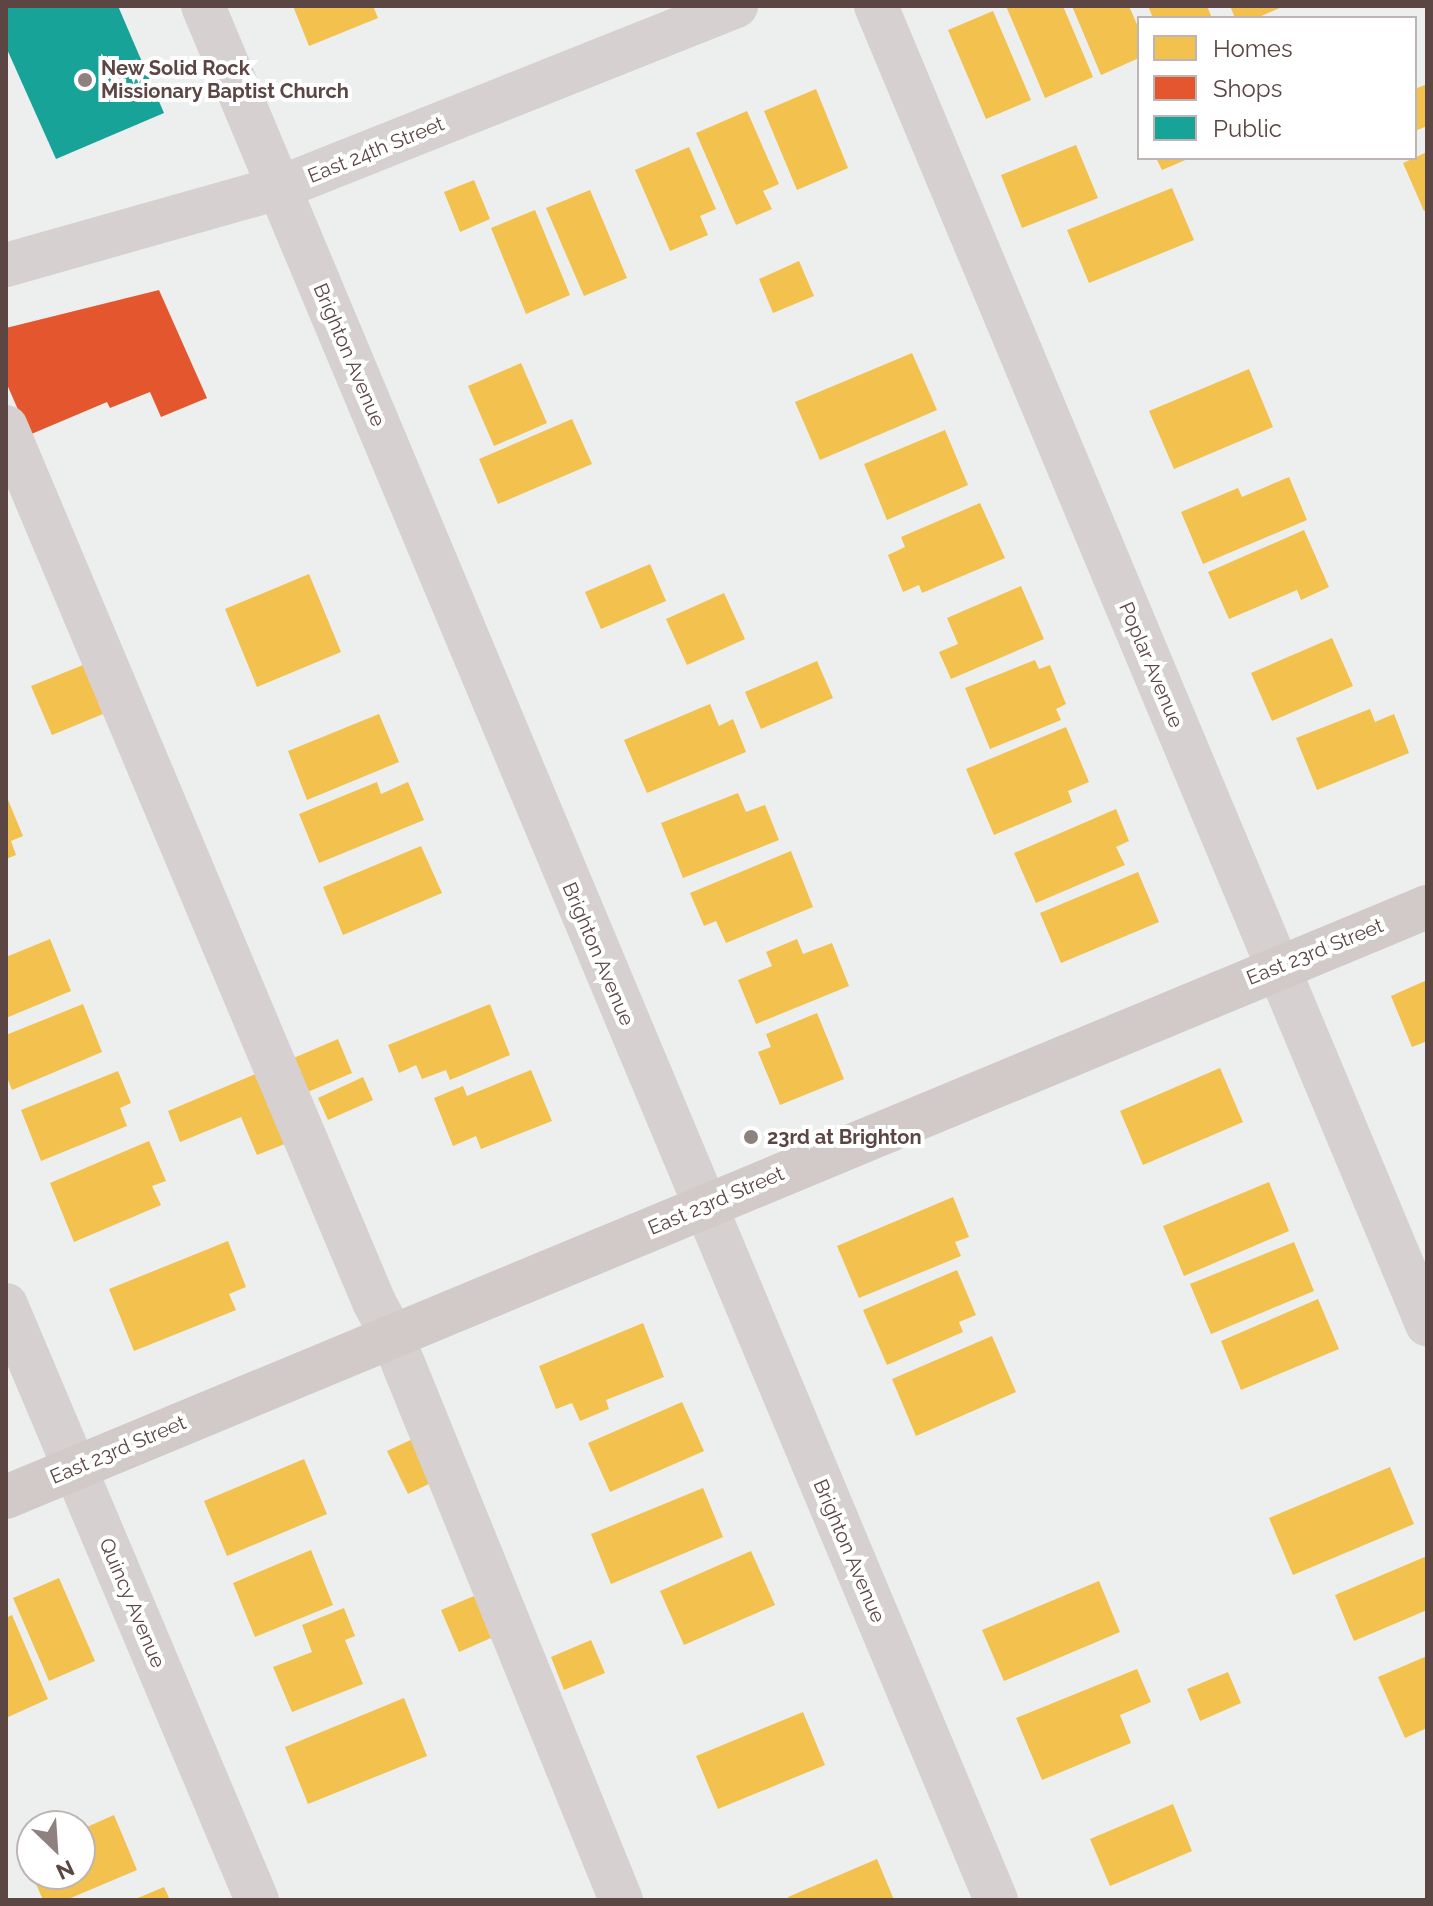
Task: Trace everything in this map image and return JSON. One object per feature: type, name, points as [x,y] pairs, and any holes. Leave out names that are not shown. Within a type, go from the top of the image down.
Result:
[{"type":"main road","name":"East 23rd Street","points":[[6,1497],[1276,967],[1427,907]]},
{"type":"street","name":"Brighton Avenue","points":[[203,6],[996,1900]]},
{"type":"street","name":"East 24th Street","points":[[6,265],[279,188],[736,6]]},
{"type":"street","name":"Poplar Avenue","points":[[876,6],[1427,1324]]},
{"type":"street","points":[[6,427],[374,1302],[392,1336],[621,1900]]},
{"type":"street","name":"Quincy Avenue","points":[[6,1305],[257,1900]]},
{"type":"building: Homes","points":[[293,6],[373,6],[378,18],[309,46]]},
{"type":"building: Homes","points":[[1006,6],[1063,6],[1093,77],[1045,98]]},
{"type":"building: Homes","points":[[1072,6],[1129,6],[1137,24],[1137,59],[1101,75]]},
{"type":"building: Homes","points":[[1148,6],[1207,6],[1211,16],[1152,16]]},
{"type":"building: Homes","points":[[1230,6],[1284,6],[1262,16],[1234,16]]},
{"type":"building: Homes","points":[[993,11],[1031,100],[986,119],[948,30]]},
{"type":"building: Homes","points":[[1427,84],[1427,126],[1417,130],[1417,88]]},
{"type":"building: Homes","points":[[816,89],[848,168],[797,190],[764,111]]},
{"type":"building: Homes","points":[[747,111],[779,184],[763,191],[772,209],[736,225],[696,133]]},
{"type":"building: Homes","points":[[1076,145],[1098,198],[1022,228],[1001,175]]},
{"type":"building: Homes","points":[[689,147],[716,209],[700,216],[708,235],[670,251],[635,170]]},
{"type":"building: Homes","points":[[1427,152],[1427,210],[1424,211],[1403,163],[1417,160],[1417,157]]},
{"type":"building: Homes","points":[[1157,160],[1185,160],[1162,170]]},
{"type":"building: Homes","points":[[474,180],[490,219],[460,232],[444,192]]},
{"type":"building: Homes","points":[[1172,188],[1194,240],[1089,283],[1067,230]]},
{"type":"building: Homes","points":[[590,190],[627,278],[584,296],[546,208]]},
{"type":"building: Homes","points":[[535,210],[570,295],[526,314],[491,228]]},
{"type":"building: Homes","points":[[799,261],[814,296],[773,313],[759,279]]},
{"type":"building: Homes","points":[[912,353],[937,410],[820,460],[795,402]]},
{"type":"building: Homes","points":[[521,363],[547,423],[494,446],[468,386]]},
{"type":"building: Homes","points":[[1249,369],[1273,427],[1174,469],[1149,411]]},
{"type":"building: Homes","points":[[572,419],[592,464],[498,504],[479,459]]},
{"type":"building: Homes","points":[[945,430],[968,485],[887,520],[864,464]]},
{"type":"building: Homes","points":[[1289,477],[1307,520],[1203,564],[1181,512],[1238,488],[1242,497]]},
{"type":"building: Homes","points":[[980,503],[1005,558],[922,593],[919,585],[903,592],[888,555],[905,547],[901,537]]},
{"type":"building: Homes","points":[[1304,530],[1329,587],[1301,600],[1297,590],[1229,619],[1208,572]]},
{"type":"building: Homes","points":[[650,564],[666,601],[601,629],[585,592]]},
{"type":"building: Homes","points":[[309,574],[341,652],[257,687],[225,609]]},
{"type":"building: Homes","points":[[1021,586],[1044,639],[951,679],[939,652],[958,644],[947,618]]},
{"type":"building: Homes","points":[[724,593],[745,639],[687,665],[666,619]]},
{"type":"building: Homes","points":[[1332,638],[1353,686],[1272,721],[1251,673]]},
{"type":"building: Homes","points":[[1035,660],[1039,669],[1050,665],[1066,704],[1056,709],[1061,720],[990,749],[965,688]]},
{"type":"building: Homes","points":[[817,661],[833,698],[761,729],[745,692]]},
{"type":"building: Homes","points":[[83,665],[103,714],[52,735],[31,686]]},
{"type":"building: Homes","points":[[710,704],[719,726],[733,719],[746,752],[647,793],[624,740]]},
{"type":"building: Homes","points":[[1370,709],[1375,722],[1394,714],[1409,753],[1317,790],[1296,738]]},
{"type":"building: Homes","points":[[379,714],[399,762],[307,800],[288,751]]},
{"type":"building: Homes","points":[[1066,727],[1089,782],[1068,791],[1072,802],[994,835],[966,769]]},
{"type":"building: Homes","points":[[377,782],[381,794],[408,782],[424,820],[319,863],[299,814]]},
{"type":"building: Homes","points":[[738,793],[746,812],[765,805],[779,840],[683,878],[661,823]]},
{"type":"building: Homes","points":[[6,795],[23,836],[11,841],[16,855],[6,859]]},
{"type":"building: Homes","points":[[1116,809],[1129,841],[1116,847],[1125,865],[1036,903],[1014,853]]},
{"type":"building: Homes","points":[[421,846],[442,893],[343,935],[323,887]]},
{"type":"building: Homes","points":[[791,851],[813,907],[726,943],[716,921],[704,926],[690,893]]},
{"type":"building: Homes","points":[[1138,872],[1159,922],[1061,963],[1040,913]]},
{"type":"building: Homes","points":[[50,939],[71,991],[6,1018],[6,957]]},
{"type":"building: Homes","points":[[797,939],[803,954],[832,943],[849,986],[756,1024],[738,980],[772,966],[766,952]]},
{"type":"building: Homes","points":[[1427,980],[1427,1041],[1412,1047],[1391,996]]},
{"type":"building: Homes","points":[[83,1004],[102,1052],[12,1090],[6,1075],[6,1035]]},
{"type":"building: Homes","points":[[490,1004],[510,1055],[450,1080],[446,1070],[422,1079],[416,1065],[399,1073],[388,1045]]},
{"type":"building: Homes","points":[[817,1013],[844,1079],[780,1105],[758,1052],[771,1047],[766,1034]]},
{"type":"building: Homes","points":[[338,1039],[352,1073],[303,1094],[289,1060]]},
{"type":"building: Homes","points":[[1220,1068],[1243,1122],[1143,1165],[1120,1111]]},
{"type":"building: Homes","points":[[531,1070],[552,1121],[481,1149],[476,1136],[453,1146],[434,1098],[463,1086],[467,1096]]},
{"type":"building: Homes","points":[[118,1071],[131,1103],[120,1108],[127,1126],[41,1161],[21,1110]]},
{"type":"building: Homes","points":[[258,1073],[287,1143],[257,1155],[241,1117],[180,1142],[168,1111]]},
{"type":"building: Homes","points":[[363,1077],[373,1100],[328,1120],[318,1098]]},
{"type":"building: Homes","points":[[149,1141],[166,1181],[152,1186],[161,1205],[74,1242],[50,1183]]},
{"type":"building: Homes","points":[[1269,1182],[1289,1231],[1184,1276],[1163,1226]]},
{"type":"building: Homes","points":[[953,1197],[969,1237],[955,1242],[961,1256],[859,1298],[837,1246]]},
{"type":"building: Homes","points":[[228,1241],[246,1287],[229,1294],[236,1310],[134,1351],[109,1289]]},
{"type":"building: Homes","points":[[1294,1242],[1314,1291],[1211,1334],[1190,1284]]},
{"type":"building: Homes","points":[[957,1270],[976,1315],[959,1322],[963,1332],[887,1365],[863,1310]]},
{"type":"building: Homes","points":[[1318,1299],[1339,1349],[1241,1390],[1221,1341]]},
{"type":"building: Homes","points":[[643,1323],[664,1377],[606,1400],[609,1409],[580,1421],[572,1403],[556,1409],[539,1366]]},
{"type":"building: Homes","points":[[992,1336],[1016,1392],[916,1436],[892,1379]]},
{"type":"building: Homes","points":[[682,1402],[704,1451],[610,1492],[588,1443]]},
{"type":"building: Homes","points":[[417,1437],[437,1480],[408,1494],[387,1451]]},
{"type":"building: Homes","points":[[304,1459],[327,1514],[227,1556],[204,1501]]},
{"type":"building: Homes","points":[[1390,1467],[1414,1524],[1293,1575],[1269,1518]]},
{"type":"building: Homes","points":[[703,1488],[723,1537],[611,1584],[591,1534]]},
{"type":"building: Homes","points":[[311,1550],[333,1605],[255,1637],[233,1583]]},
{"type":"building: Homes","points":[[751,1551],[775,1605],[684,1645],[660,1591]]},
{"type":"building: Homes","points":[[1427,1556],[1427,1610],[1354,1641],[1335,1595]]},
{"type":"building: Homes","points":[[59,1578],[95,1661],[49,1681],[13,1598]]},
{"type":"building: Homes","points":[[1099,1581],[1120,1632],[1004,1681],[982,1630]]},
{"type":"building: Homes","points":[[474,1596],[491,1638],[459,1652],[441,1610]]},
{"type":"building: Homes","points":[[344,1608],[355,1636],[345,1640],[363,1684],[292,1712],[273,1667],[312,1652],[302,1625]]},
{"type":"building: Homes","points":[[12,1615],[48,1699],[6,1718],[6,1618]]},
{"type":"building: Homes","points":[[591,1640],[605,1673],[564,1690],[551,1657]]},
{"type":"building: Homes","points":[[1427,1656],[1427,1728],[1405,1738],[1378,1677]]},
{"type":"building: Homes","points":[[1137,1669],[1151,1702],[1120,1715],[1131,1743],[1042,1780],[1016,1718]]},
{"type":"building: Homes","points":[[1228,1672],[1241,1703],[1200,1721],[1187,1689]]},
{"type":"building: Homes","points":[[404,1698],[427,1756],[308,1804],[285,1747]]},
{"type":"building: Homes","points":[[803,1712],[825,1765],[718,1809],[696,1756]]},
{"type":"building: Homes","points":[[1173,1804],[1192,1851],[1110,1886],[1090,1839]]},
{"type":"building: Homes","points":[[114,1815],[137,1870],[96,1887],[96,1823]]},
{"type":"building: Homes","points":[[877,1859],[894,1900],[789,1900],[788,1897]]},
{"type":"building: Homes","points":[[164,1887],[170,1900],[133,1900]]},
{"type":"building: Homes","points":[[39,1890],[90,1890],[66,1900],[43,1900]]},
{"type":"building: Shops","points":[[159,290],[207,398],[161,417],[150,392],[110,408],[107,402],[29,435],[6,382],[6,328]]},
{"type":"building: Public","name":"New Solid Rock Missionary Baptist Church","points":[[6,6],[118,6],[164,113],[56,159],[6,47]]},
{"type":"place","name":"New Solid Rock Missionary Baptist Church","points":[[85,80]]},
{"type":"place","name":"23rd at Brighton","points":[[751,1137]]}]
